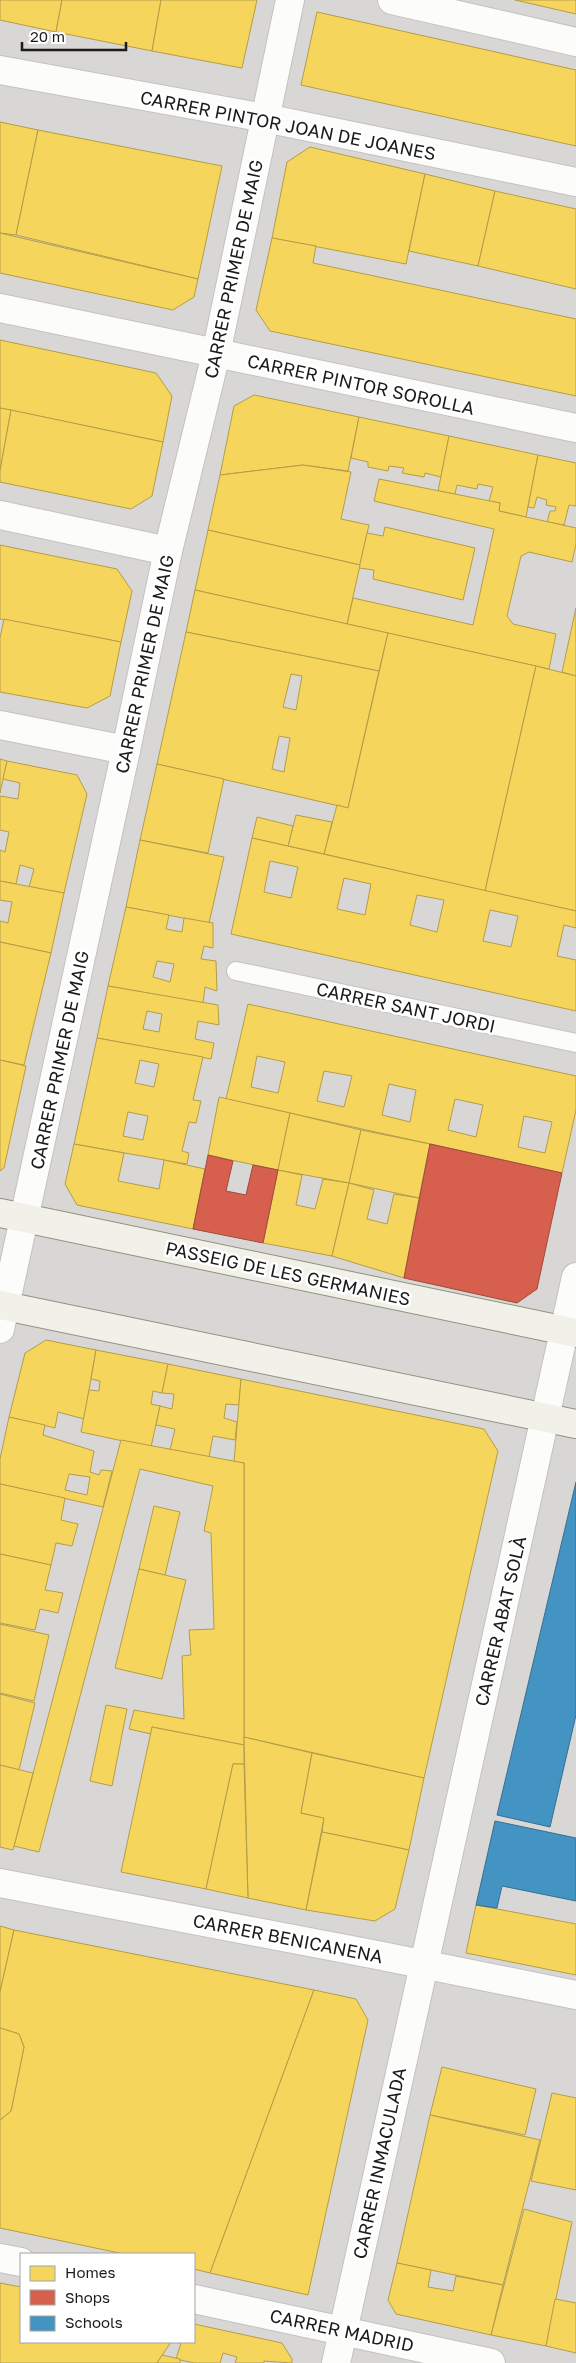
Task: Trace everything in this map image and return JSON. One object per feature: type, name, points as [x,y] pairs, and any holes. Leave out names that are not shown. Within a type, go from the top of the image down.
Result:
[{"type":"street","name":"CARRER PRIMER DE MAIG","points":[[2,1313],[12,1216],[126,750],[168,551],[216,354],[290,0]]},
{"type":"street","points":[[392,0],[576,42]]},
{"type":"street","name":"CARRER PINTOR JOAN DE JOANES","points":[[0,70],[265,118],[576,182]]},
{"type":"street","name":"CARRER PINTOR SOROLLA","points":[[0,308],[576,428]]},
{"type":"street","points":[[0,515],[168,551]]},
{"type":"street","points":[[0,726],[126,750]]},
{"type":"street","name":"PASSEIG DE LES GERMANIES","points":[[12,1216],[571,1332]]},
{"type":"street","name":"CARRER ABAT SOLÀ","points":[[423,1964],[546,1418],[571,1332],[576,1277]]},
{"type":"street","points":[[2,1313],[576,1424]]},
{"type":"street","name":"CARRER BENICANENA","points":[[0,1883],[576,1995]]},
{"type":"street","name":"CARRER INMACULADA","points":[[336,2363],[423,1964]]},
{"type":"street","points":[[0,2258],[20,2262]]},
{"type":"street","name":"CARRER MADRID","points":[[195,2298],[491,2363]]},
{"type":"lane","name":"CARRER SANT JORDI","points":[[236,971],[576,1043]]},
{"type":"shaded area","points":[[0,0],[576,0],[576,2363],[0,2363]]},
{"type":"building: Homes","points":[[0,0],[62,0],[56,32],[0,20]]},
{"type":"building: Homes","points":[[62,0],[161,0],[152,51],[56,32]]},
{"type":"building: Homes","points":[[161,0],[257,0],[242,68],[152,51]]},
{"type":"building: Homes","points":[[515,0],[576,0],[576,14]]},
{"type":"building: Homes","points":[[317,12],[576,70],[576,146],[301,85]]},
{"type":"building: Homes","points":[[0,122],[38,130],[16,235],[0,233]]},
{"type":"building: Homes","points":[[38,130],[222,166],[198,279],[16,235]]},
{"type":"building: Homes","points":[[310,147],[425,174],[406,264],[272,238],[287,162]]},
{"type":"building: Homes","points":[[425,174],[495,191],[478,266],[409,251]]},
{"type":"building: Homes","points":[[495,191],[576,209],[576,289],[478,266]]},
{"type":"building: Homes","points":[[0,233],[198,279],[194,297],[173,310],[0,273]]},
{"type":"building: Homes","points":[[272,238],[316,246],[313,263],[576,319],[576,396],[270,331],[256,310]]},
{"type":"building: Homes","points":[[0,340],[156,373],[172,396],[163,442],[0,408]]},
{"type":"building: Homes","points":[[254,395],[359,417],[348,471],[303,465],[220,475],[234,406]]},
{"type":"building: Homes","points":[[0,408],[11,410],[0,471]]},
{"type":"building: Homes","points":[[11,410],[163,442],[152,496],[131,509],[0,482],[0,471]]},
{"type":"building: Homes","points":[[359,417],[449,436],[441,477],[425,473],[424,477],[402,473],[404,468],[389,466],[388,471],[368,467],[368,462],[351,458]]},
{"type":"building: Homes","points":[[449,436],[538,455],[526,517],[499,511],[500,503],[489,501],[493,487],[478,484],[477,489],[457,485],[455,494],[438,491]]},
{"type":"building: Homes","points":[[538,455],[576,463],[576,506],[569,505],[564,525],[547,522],[550,511],[555,511],[556,507],[546,505],[547,500],[537,497],[534,508],[528,507]]},
{"type":"building: Homes","points":[[303,465],[351,472],[341,519],[369,525],[360,565],[208,530],[220,475]]},
{"type":"building: Homes","points":[[379,479],[500,503],[499,511],[576,528],[576,544],[572,562],[529,552],[521,556],[507,616],[513,624],[556,634],[549,669],[347,624],[353,598],[473,625],[494,529],[374,501]]},
{"type":"building: Homes","points":[[385,527],[475,548],[463,600],[373,579],[374,570],[359,568],[367,533],[383,536]]},
{"type":"building: Homes","points":[[208,530],[360,565],[347,624],[195,590]]},
{"type":"building: Homes","points":[[0,545],[117,569],[132,591],[121,642],[0,619]]},
{"type":"building: Homes","points":[[195,590],[388,633],[379,671],[186,632]]},
{"type":"building: Homes","points":[[576,608],[576,676],[562,672]]},
{"type":"building: Homes","points":[[4,619],[121,642],[110,696],[87,708],[0,692],[0,638]]},
{"type":"building: Homes","points":[[186,632],[379,671],[348,808],[157,764]],"holes":[[[291,674],[302,676],[296,710],[283,707]],[[279,736],[290,738],[284,772],[272,769]]]},
{"type":"building: Homes","points":[[388,633],[536,666],[485,891],[324,854],[337,805],[348,808]]},
{"type":"building: Homes","points":[[536,666],[576,676],[576,911],[485,891]]},
{"type":"building: Homes","points":[[0,759],[7,761],[0,793]]},
{"type":"building: Homes","points":[[7,761],[77,775],[87,794],[64,893],[29,887],[34,869],[20,865],[16,884],[0,881],[0,850],[5,852],[9,832],[0,830],[0,796],[18,799],[20,783],[3,779]]},
{"type":"building: Homes","points":[[157,764],[224,779],[208,853],[140,840]]},
{"type":"building: Homes","points":[[296,815],[332,822],[324,854],[288,846]]},
{"type":"building: Homes","points":[[257,817],[293,826],[288,846],[252,838]]},
{"type":"building: Homes","points":[[252,838],[576,911],[576,928],[564,925],[557,956],[576,960],[576,1011],[231,934]],"holes":[[[270,861],[298,867],[291,898],[264,892]],[[344,878],[371,884],[365,915],[337,909]],[[417,895],[444,900],[437,932],[410,925]],[[490,910],[518,916],[511,947],[483,941]]]},
{"type":"building: Homes","points":[[140,840],[224,857],[209,923],[126,907]]},
{"type":"building: Homes","points":[[0,881],[64,893],[51,953],[0,942],[0,921],[8,923],[12,902],[0,900]]},
{"type":"building: Homes","points":[[126,907],[169,915],[166,929],[182,932],[184,918],[213,923],[213,948],[204,946],[201,959],[216,961],[217,991],[205,987],[203,1003],[108,986]],"holes":[[[157,961],[174,964],[170,982],[153,977]]]},
{"type":"building: Homes","points":[[0,942],[51,953],[24,1065],[0,1060]]},
{"type":"building: Homes","points":[[108,986],[218,1005],[219,1025],[198,1021],[195,1039],[214,1043],[211,1059],[97,1038]],"holes":[[[147,1011],[162,1014],[159,1032],[143,1029]]]},
{"type":"building: Homes","points":[[248,1004],[576,1076],[576,1110],[562,1173],[226,1099]],"holes":[[[257,1056],[285,1062],[278,1093],[251,1087]],[[324,1071],[352,1076],[344,1107],[317,1101]],[[389,1084],[416,1090],[410,1122],[382,1115]],[[455,1099],[483,1105],[476,1137],[448,1130]],[[524,1116],[552,1122],[545,1153],[518,1147]]]},
{"type":"building: Homes","points":[[97,1038],[203,1057],[193,1100],[201,1101],[196,1123],[189,1122],[182,1151],[189,1153],[187,1164],[74,1144]],"holes":[[[140,1060],[159,1064],[154,1087],[135,1083]],[[128,1112],[148,1116],[143,1140],[123,1136]]]},
{"type":"building: Homes","points":[[0,1060],[26,1066],[4,1168],[0,1171]]},
{"type":"building: Homes","points":[[219,1097],[290,1113],[278,1170],[208,1155]]},
{"type":"building: Homes","points":[[290,1113],[361,1130],[349,1183],[278,1170]]},
{"type":"building: Homes","points":[[361,1130],[430,1144],[419,1198],[349,1183]]},
{"type":"building: Homes","points":[[74,1144],[124,1153],[118,1181],[159,1189],[164,1160],[205,1169],[193,1229],[77,1205],[65,1184]]},
{"type":"building: Homes","points":[[278,1170],[302,1175],[296,1205],[315,1209],[323,1179],[349,1183],[332,1256],[263,1243]]},
{"type":"building: Homes","points":[[349,1183],[374,1190],[367,1219],[387,1224],[394,1194],[419,1198],[404,1278],[332,1256]]},
{"type":"building: Homes","points":[[46,1340],[96,1350],[84,1419],[58,1412],[55,1428],[9,1417],[25,1353]]},
{"type":"building: Homes","points":[[96,1350],[168,1364],[162,1393],[153,1391],[151,1404],[160,1406],[151,1447],[81,1432],[89,1390],[99,1391],[100,1381],[91,1379]]},
{"type":"building: Homes","points":[[168,1364],[241,1379],[239,1405],[226,1404],[224,1418],[237,1422],[235,1440],[213,1436],[209,1457],[170,1450],[175,1429],[156,1425],[160,1406],[172,1409],[174,1394],[162,1393]]},
{"type":"building: Homes","points":[[241,1379],[484,1429],[498,1451],[424,1778],[244,1737],[244,1463],[234,1462]]},
{"type":"building: Homes","points":[[9,1417],[45,1425],[43,1435],[94,1451],[90,1472],[99,1475],[101,1470],[112,1471],[103,1507],[0,1484],[0,1459]],"holes":[[[69,1474],[90,1477],[87,1495],[65,1490]]]},
{"type":"building: Homes","points":[[121,1440],[244,1463],[244,1745],[152,1727],[151,1734],[129,1729],[134,1710],[184,1719],[182,1656],[191,1655],[189,1630],[214,1629],[211,1533],[204,1531],[213,1486],[140,1469],[39,1852],[14,1846]]},
{"type":"building: Homes","points":[[0,1484],[65,1498],[61,1520],[78,1524],[72,1546],[56,1543],[51,1565],[0,1554]]},
{"type":"building: Homes","points":[[154,1506],[180,1512],[165,1575],[139,1569]]},
{"type":"building: Homes","points":[[0,1554],[51,1565],[45,1590],[63,1593],[58,1613],[40,1609],[35,1630],[0,1623]]},
{"type":"building: Homes","points":[[139,1569],[186,1580],[162,1679],[115,1668]]},
{"type":"building: Homes","points":[[0,1624],[49,1635],[34,1701],[0,1693]]},
{"type":"building: Homes","points":[[0,1694],[35,1703],[19,1770],[0,1765]]},
{"type":"building: Homes","points":[[106,1705],[127,1709],[112,1786],[90,1781]]},
{"type":"building: Homes","points":[[152,1727],[244,1745],[244,1764],[233,1764],[206,1889],[121,1872]]},
{"type":"building: Homes","points":[[244,1737],[312,1753],[301,1813],[324,1818],[306,1910],[248,1898]]},
{"type":"building: Homes","points":[[312,1753],[424,1778],[409,1850],[322,1832],[324,1818],[301,1813]]},
{"type":"building: Homes","points":[[233,1764],[244,1764],[248,1898],[206,1889]]},
{"type":"building: Homes","points":[[0,1765],[33,1773],[13,1850],[0,1847]]},
{"type":"building: Homes","points":[[322,1832],[409,1850],[395,1909],[375,1921],[306,1910]]},
{"type":"building: Homes","points":[[476,1905],[576,1924],[576,1975],[466,1953]]},
{"type":"building: Homes","points":[[0,1926],[14,1930],[0,1992]]},
{"type":"building: Homes","points":[[14,1930],[314,1990],[210,2273],[195,2269],[195,2253],[119,2253],[0,2228],[0,2120],[11,2111],[24,2047],[19,2034],[0,2028],[0,1992]]},
{"type":"building: Homes","points":[[314,1990],[356,1999],[368,2020],[308,2295],[210,2273]]},
{"type":"building: Homes","points":[[0,2028],[19,2034],[24,2047],[11,2111],[0,2120]]},
{"type":"building: Homes","points":[[442,2067],[536,2089],[525,2135],[430,2115]]},
{"type":"building: Homes","points":[[552,2093],[576,2098],[576,2190],[531,2181]]},
{"type":"building: Homes","points":[[430,2115],[540,2140],[503,2285],[397,2263]]},
{"type":"building: Homes","points":[[524,2209],[572,2222],[546,2346],[491,2335]]},
{"type":"building: Homes","points":[[397,2263],[431,2270],[428,2287],[453,2291],[456,2276],[503,2285],[491,2335],[396,2314],[388,2300]]},
{"type":"building: Homes","points":[[0,2283],[20,2287],[20,2343],[170,2343],[157,2363],[0,2363]]},
{"type":"building: Homes","points":[[555,2299],[576,2303],[576,2353],[546,2346]]},
{"type":"building: Homes","points":[[195,2324],[282,2343],[292,2359],[292,2363],[264,2361],[264,2363],[235,2363],[237,2357],[223,2353],[220,2363],[194,2363],[176,2359],[181,2343],[195,2343]]},
{"type":"building: Homes","points":[[162,2355],[180,2359],[180,2363],[157,2363]]},
{"type":"building: Shops","points":[[430,1144],[562,1173],[537,1289],[517,1303],[404,1278]]},
{"type":"building: Shops","points":[[208,1155],[233,1161],[226,1191],[246,1195],[253,1165],[278,1170],[263,1243],[193,1229]]},
{"type":"building: Schools","points":[[576,1482],[576,1715],[550,1827],[497,1815]]},
{"type":"building: Schools","points":[[495,1821],[576,1838],[576,1901],[502,1886],[497,1908],[476,1905]]}]
